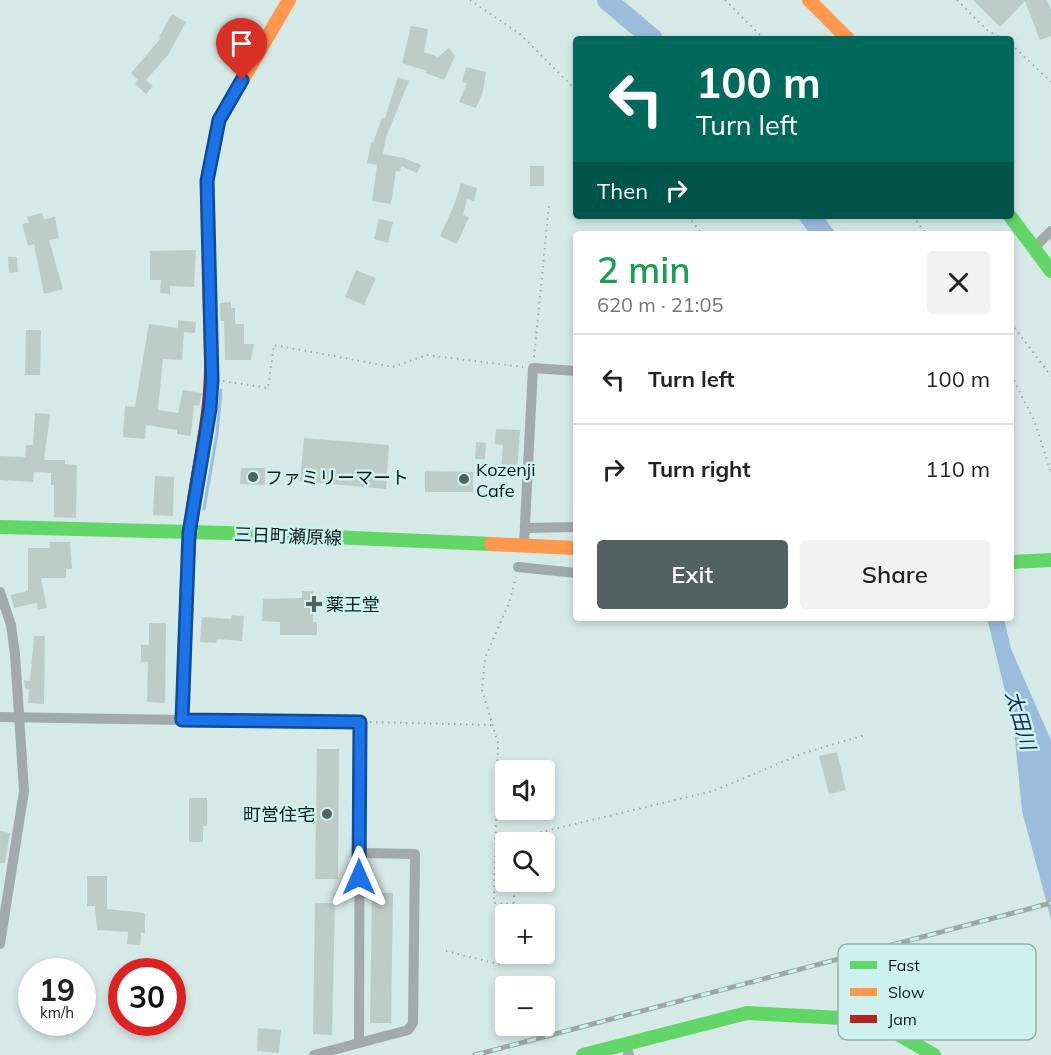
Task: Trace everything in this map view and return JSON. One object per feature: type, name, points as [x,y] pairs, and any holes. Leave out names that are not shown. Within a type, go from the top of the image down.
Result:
[{"type":"street","points":[[182,720],[189,533],[210,409],[212,380],[207,181],[219,120],[289,0]]},
{"type":"street","points":[[809,0],[846,36]]},
{"type":"street","points":[[1012,219],[1051,272]]},
{"type":"street","points":[[1034,248],[1051,231]]},
{"type":"street","points":[[524,544],[527,528],[533,368],[573,371]]},
{"type":"street","name":"三日町瀬原線","points":[[0,527],[524,544],[573,548]]},
{"type":"street","points":[[527,528],[573,527]]},
{"type":"street","points":[[1014,562],[1051,560]]},
{"type":"street","points":[[518,567],[573,573]]},
{"type":"street","points":[[0,592],[11,625],[22,717],[24,791],[0,944]]},
{"type":"street","points":[[0,717],[360,722],[358,1041]]},
{"type":"street","points":[[314,1055],[358,1041],[408,1030],[413,1023],[415,854],[359,853]]},
{"type":"street","points":[[583,1055],[627,1050],[747,1013],[838,1018]]},
{"type":"street","points":[[908,1040],[934,1055]]},
{"type":"path","points":[[470,0],[520,34],[573,87]]},
{"type":"path","points":[[724,0],[761,36]]},
{"type":"path","points":[[957,0],[987,30],[997,36]]},
{"type":"path","points":[[1014,47],[1051,82]]},
{"type":"path","points":[[212,380],[268,388],[274,345],[393,367],[427,355],[533,368],[549,205]]},
{"type":"path","points":[[690,219],[700,231]]},
{"type":"path","points":[[1014,327],[1051,376]]},
{"type":"path","points":[[1014,381],[1034,420],[1051,472]]},
{"type":"path","points":[[515,892],[514,904],[494,903],[498,743],[482,690],[485,658],[509,603],[518,567]]},
{"type":"path","points":[[360,722],[493,724]]},
{"type":"path","points":[[542,832],[712,791],[804,753],[865,735]]},
{"type":"path","points":[[446,951],[495,963]]},
{"type":"water","points":[[799,219],[825,219],[834,231],[808,231]]},
{"type":"water","points":[[988,621],[1005,621],[1011,649],[1051,740],[1051,919],[1022,811],[1014,728]]},
{"type":"building","points":[[973,0],[1047,0],[1051,10],[1051,36],[1040,40],[1025,1],[1000,27]]},
{"type":"building","points":[[172,14],[186,22],[168,55],[146,80],[153,86],[146,94],[135,84],[138,80],[131,73],[161,38],[159,37]]},
{"type":"building","points":[[411,26],[428,29],[424,52],[438,57],[449,48],[455,56],[444,80],[426,73],[427,71],[402,63]]},
{"type":"building","points":[[466,67],[486,72],[483,91],[476,108],[459,102],[467,83],[462,82]]},
{"type":"building","points":[[398,77],[409,81],[386,137],[383,154],[404,158],[421,165],[417,173],[401,166],[400,172],[396,171],[391,204],[372,201],[377,165],[367,163],[371,142],[373,143],[382,118],[385,118]]},
{"type":"building","points":[[530,166],[544,166],[544,186],[530,186]]},
{"type":"building","points":[[461,183],[477,188],[474,201],[467,199],[463,215],[469,217],[457,244],[440,236]]},
{"type":"building","points":[[42,213],[44,219],[55,217],[59,238],[49,240],[63,289],[44,294],[34,244],[28,246],[22,224],[29,223],[27,217]]},
{"type":"building","points":[[379,219],[393,222],[388,243],[374,239]]},
{"type":"building","points":[[196,250],[194,287],[170,286],[170,294],[160,293],[161,280],[150,280],[150,251]]},
{"type":"building","points":[[8,257],[17,257],[18,272],[9,273]]},
{"type":"building","points":[[356,270],[376,278],[364,305],[345,297]]},
{"type":"building","points":[[231,302],[231,308],[235,308],[235,324],[244,324],[244,344],[254,344],[251,360],[225,360],[224,321],[220,321],[220,303]]},
{"type":"building","points":[[178,320],[196,322],[195,333],[184,332],[182,360],[163,359],[158,410],[178,413],[183,390],[202,393],[199,406],[194,405],[191,436],[177,434],[177,430],[146,425],[145,439],[123,437],[125,406],[135,407],[149,324],[178,328]]},
{"type":"building","points":[[26,330],[41,330],[40,375],[25,375]]},
{"type":"building","points":[[35,413],[50,414],[44,460],[65,460],[65,464],[77,465],[76,518],[54,517],[54,485],[51,485],[51,473],[34,472],[33,482],[0,480],[0,456],[25,457],[26,445],[33,445]]},
{"type":"building","points":[[496,429],[520,430],[517,473],[501,472],[503,445],[495,444]]},
{"type":"building","points":[[304,438],[389,445],[386,489],[300,481]]},
{"type":"building","points":[[476,442],[486,443],[485,459],[475,459]]},
{"type":"building","points":[[241,468],[265,468],[265,485],[240,484]]},
{"type":"building","points":[[425,471],[473,472],[473,492],[425,492]]},
{"type":"building","points":[[155,476],[174,477],[173,516],[153,515]]},
{"type":"building","points":[[50,542],[70,542],[72,569],[66,569],[66,578],[41,578],[47,608],[38,610],[37,603],[14,608],[11,595],[28,591],[28,548],[50,548]]},
{"type":"building","points":[[302,591],[313,591],[313,622],[317,622],[317,635],[280,635],[280,622],[262,621],[263,599],[302,598]]},
{"type":"building","points":[[232,615],[244,616],[242,641],[217,639],[216,643],[200,642],[202,617],[231,619]]},
{"type":"building","points":[[149,623],[166,623],[165,703],[147,702],[148,662],[141,662],[141,645],[149,645]]},
{"type":"building","points":[[34,636],[45,636],[44,704],[28,703],[29,689],[25,688],[24,680],[30,681]]},
{"type":"building","name":"町営住宅","points":[[317,749],[339,749],[338,879],[315,879]]},
{"type":"building","points":[[837,752],[846,790],[829,794],[819,756]]},
{"type":"building","points":[[189,798],[207,798],[207,826],[203,826],[203,842],[189,842]]},
{"type":"building","points":[[0,831],[10,833],[5,863],[0,863]]},
{"type":"building","points":[[87,876],[107,876],[107,909],[145,913],[145,933],[141,933],[140,945],[127,944],[128,932],[97,930],[95,906],[87,906]]},
{"type":"building","points":[[372,893],[393,893],[391,1023],[370,1023]]},
{"type":"building","points":[[315,903],[335,903],[332,1035],[313,1034]]},
{"type":"building","points":[[258,1028],[281,1030],[279,1053],[257,1051]]},
{"type":"waterway","name":"太田川","points":[[607,0],[649,36]]},
{"type":"waterway","points":[[204,509],[217,434],[221,390]]},
{"type":"railway","points":[[896,944],[1051,903]]},
{"type":"railway","points":[[475,1055],[838,959]]},
{"type":"traffic: fast","points":[[1012,219],[1051,271]]},
{"type":"traffic: fast","points":[[0,527],[263,534],[491,544]]},
{"type":"traffic: fast","points":[[188,555],[182,720],[360,722]]},
{"type":"traffic: fast","points":[[1014,562],[1051,560]]},
{"type":"traffic: fast","points":[[583,1055],[747,1013],[838,1018]]},
{"type":"traffic: fast","points":[[908,1040],[934,1055]]},
{"type":"traffic: slow","points":[[211,361],[207,181],[219,120],[289,0]]},
{"type":"traffic: slow","points":[[809,0],[845,36]]},
{"type":"traffic: slow","points":[[491,544],[573,548]]},
{"type":"traffic: jam","points":[[188,555],[208,410],[211,361]]},
{"type":"place","name":"ファミリーマート","points":[[253,477]]},
{"type":"place","name":"Kozenji Cafe","points":[[464,479]]},
{"type":"place","name":"薬王堂","points":[[314,604]]},
{"type":"place","name":"町営住宅","points":[[327,814]]},
{"type":"route","points":[[242,80],[219,120],[207,181],[212,380],[210,409],[189,533],[182,720],[360,722],[359,877]]}]
